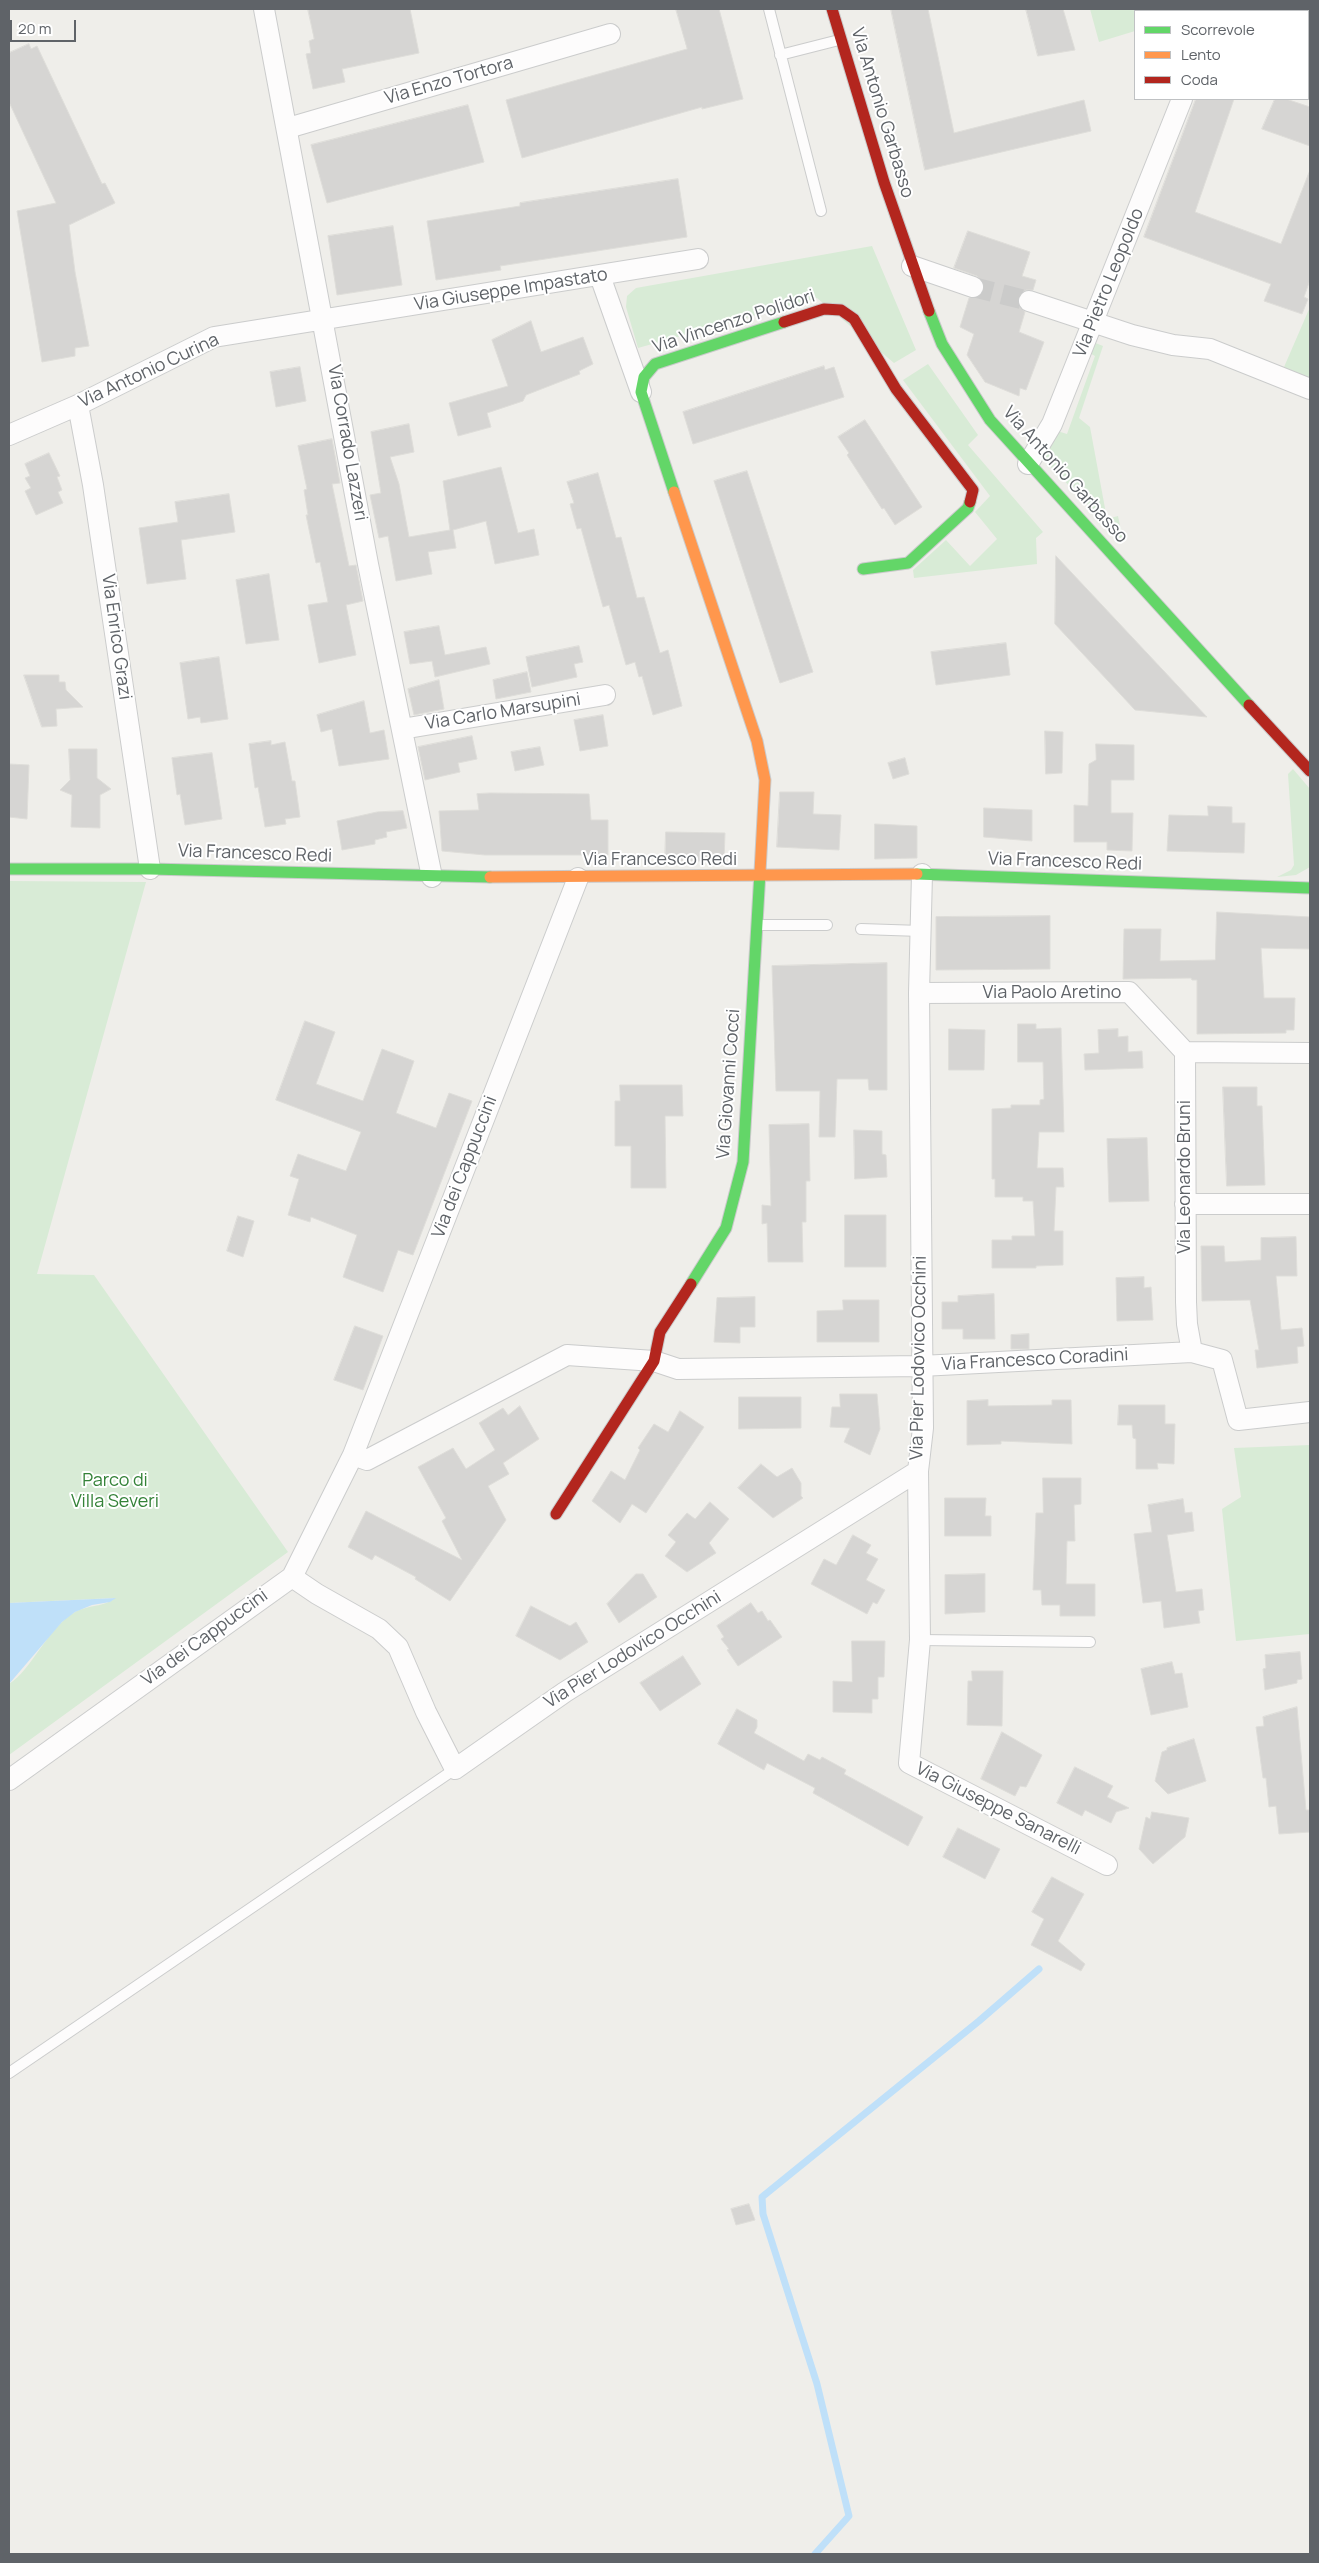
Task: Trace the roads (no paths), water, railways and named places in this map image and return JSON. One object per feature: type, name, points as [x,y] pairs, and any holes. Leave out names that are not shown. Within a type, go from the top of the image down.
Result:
[{"type":"street","name":"Via Corrado Lazzeri","points":[[264,9],[324,320],[368,564],[432,877]]},
{"type":"street","name":"Via Antonio Garbasso","points":[[832,9],[840,40],[912,266],[942,344],[990,420],[1028,464],[1105,545],[1310,771]]},
{"type":"street","name":"Via Enzo Tortora","points":[[288,128],[610,34]]},
{"type":"street","name":"Via Pietro Leopoldo","points":[[1028,464],[1051,426],[1182,100]]},
{"type":"street","name":"Via Giuseppe Impastato","points":[[324,320],[698,259]]},
{"type":"street","points":[[912,266],[973,287]]},
{"type":"street","points":[[600,276],[641,392],[757,741],[765,780],[759,877]]},
{"type":"street","points":[[1029,301],[1148,339],[1210,349],[1310,389]]},
{"type":"street","name":"Via Vincenzo Polidori","points":[[641,392],[644,378],[654,364],[824,309],[841,310],[854,319],[896,388],[973,490],[968,508],[908,563],[864,569]]},
{"type":"street","name":"Via Antonio Curina","points":[[9,435],[78,405],[214,337],[324,320]]},
{"type":"street","name":"Via Enrico Grazi","points":[[78,405],[93,484],[150,869]]},
{"type":"street","name":"Via Carlo Marsupini","points":[[402,729],[605,695]]},
{"type":"street","name":"Via Francesco Redi","points":[[9,868],[150,869],[432,877],[578,878],[922,874],[1308,886]]},
{"type":"street","name":"Via Pier Lodovico Occhini","points":[[455,1769],[564,1692],[918,1471],[923,1428],[919,993],[922,874]]},
{"type":"street","name":"Via Giovanni Cocci","points":[[556,1514],[654,1361],[660,1332],[726,1228],[743,1162],[759,877]]},
{"type":"street","name":"Via dei Cappuccini","points":[[9,1780],[292,1577],[352,1455],[578,878]]},
{"type":"street","name":"Via Paolo Aretino","points":[[919,993],[1129,992],[1185,1052]]},
{"type":"street","points":[[1185,1052],[1310,1053]]},
{"type":"street","name":"Via Leonardo Bruni","points":[[1185,1052],[1186,1302],[1187,1324],[1192,1352]]},
{"type":"street","points":[[1185,1204],[1310,1204]]},
{"type":"street","name":"Via Francesco Coradini","points":[[654,1361],[678,1368],[921,1366],[1192,1352],[1222,1360],[1238,1420],[1310,1412]]},
{"type":"street","points":[[352,1455],[367,1460],[567,1355],[654,1361]]},
{"type":"street","name":"Via Giuseppe Sanarelli","points":[[918,1471],[920,1640],[909,1764],[1107,1865]]},
{"type":"street","points":[[292,1577],[317,1594],[379,1629],[398,1647],[426,1712],[455,1769]]},
{"type":"lane","points":[[769,9],[821,211]]},
{"type":"lane","points":[[780,55],[840,40]]},
{"type":"lane","points":[[756,925],[827,925]]},
{"type":"lane","points":[[861,929],[920,931]]},
{"type":"lane","points":[[920,1640],[1090,1642]]},
{"type":"lane","points":[[9,2073],[455,1769]]},
{"type":"water","points":[[116,1598],[110,1602],[92,1605],[75,1612],[62,1622],[9,1684],[9,1603]]},
{"type":"waterway","points":[[815,2554],[849,2516],[817,2384],[763,2214],[762,2197],[979,2021],[1039,1969]]},
{"type":"tunnel","points":[[973,287],[1029,301]]},
{"type":"park label","name":"Parco di Villa Severi","points":[[115,1491]]}]
